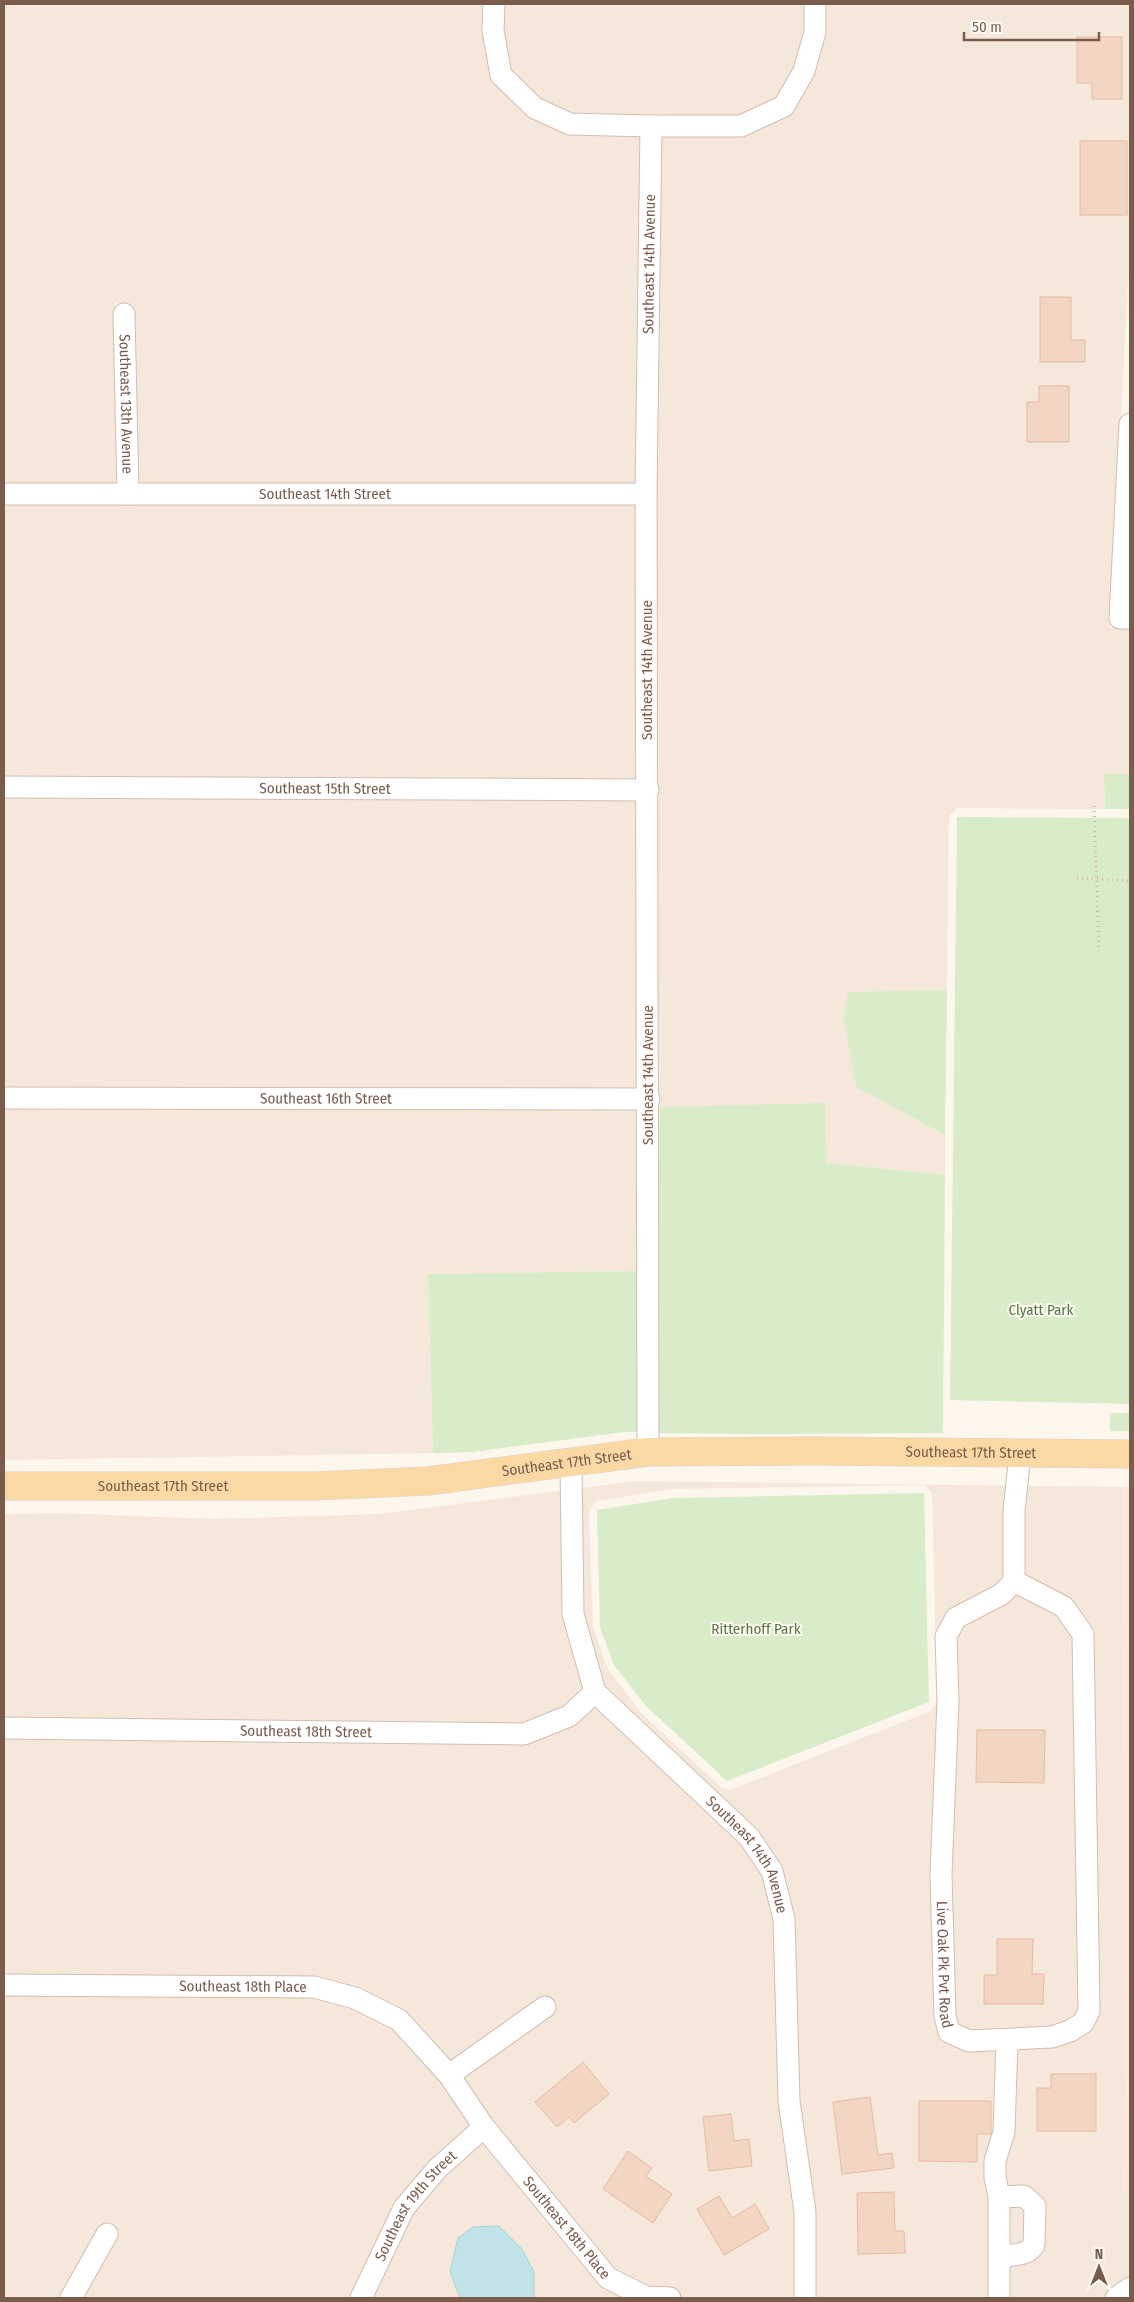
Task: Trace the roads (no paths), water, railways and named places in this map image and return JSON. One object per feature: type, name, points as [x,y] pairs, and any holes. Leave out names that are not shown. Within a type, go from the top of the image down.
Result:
[{"type":"main road","name":"Southeast 17th Street","points":[[4,1486],[314,1486],[428,1481],[648,1452],[815,1451],[1130,1454]]},
{"type":"street","points":[[494,4],[494,30],[501,75],[534,108],[570,124],[651,126],[741,126],[784,106],[804,71],[815,32],[815,4]]},
{"type":"street","name":"Southeast 14th Avenue","points":[[648,1452],[649,1099],[646,494],[651,126]]},
{"type":"street","name":"Southeast 13th Avenue","points":[[124,314],[128,494]]},
{"type":"street","points":[[1125,618],[1130,424]]},
{"type":"street","name":"Southeast 14th Street","points":[[4,494],[646,494]]},
{"type":"street","name":"Southeast 15th Street","points":[[4,787],[648,790]]},
{"type":"street","name":"Southeast 16th Street","points":[[4,1098],[649,1099]]},
{"type":"street","points":[[1014,1582],[1014,1511],[1020,1454]]},
{"type":"street","points":[[571,1463],[573,1614],[595,1692]]},
{"type":"street","name":"Live Oak Pk Pvt Road","points":[[1014,1582],[1064,1607],[1083,1634],[1089,2011],[1083,2023],[1052,2037],[969,2041],[950,2032],[945,2016],[941,1874],[948,1701],[946,1636],[956,1618],[1002,1594],[1014,1582]]},
{"type":"street","name":"Southeast 14th Avenue","points":[[595,1692],[749,1837],[772,1871],[784,1919],[789,2101],[805,2212],[805,2298]]},
{"type":"street","name":"Southeast 18th Street","points":[[4,1728],[524,1734],[569,1716],[595,1692]]},
{"type":"street","name":"Southeast 18th Place","points":[[4,1985],[314,1987],[354,1998],[399,2020],[449,2075],[484,2127],[608,2278],[646,2298],[670,2298]]},
{"type":"street","points":[[449,2075],[545,2007]]},
{"type":"street","points":[[999,2298],[999,2197],[995,2177],[995,2161],[1004,2132],[1007,2040]]},
{"type":"street","name":"Southeast 19th Street","points":[[361,2298],[404,2208],[437,2169],[484,2127]]},
{"type":"street","points":[[999,2197],[1024,2196],[1030,2199],[1035,2206],[1034,2245],[1031,2250],[1022,2254],[999,2256]]},
{"type":"street","points":[[70,2298],[106,2234]]},
{"type":"street","points":[[1116,2298],[1130,2288]]},
{"type":"water","points":[[499,2226],[522,2249],[534,2272],[534,2298],[460,2298],[450,2272],[458,2238],[473,2227]]},
{"type":"park label","name":"Clyatt Park","points":[[1041,1310]]},
{"type":"park label","name":"Ritterhoff Park","points":[[756,1629]]}]
